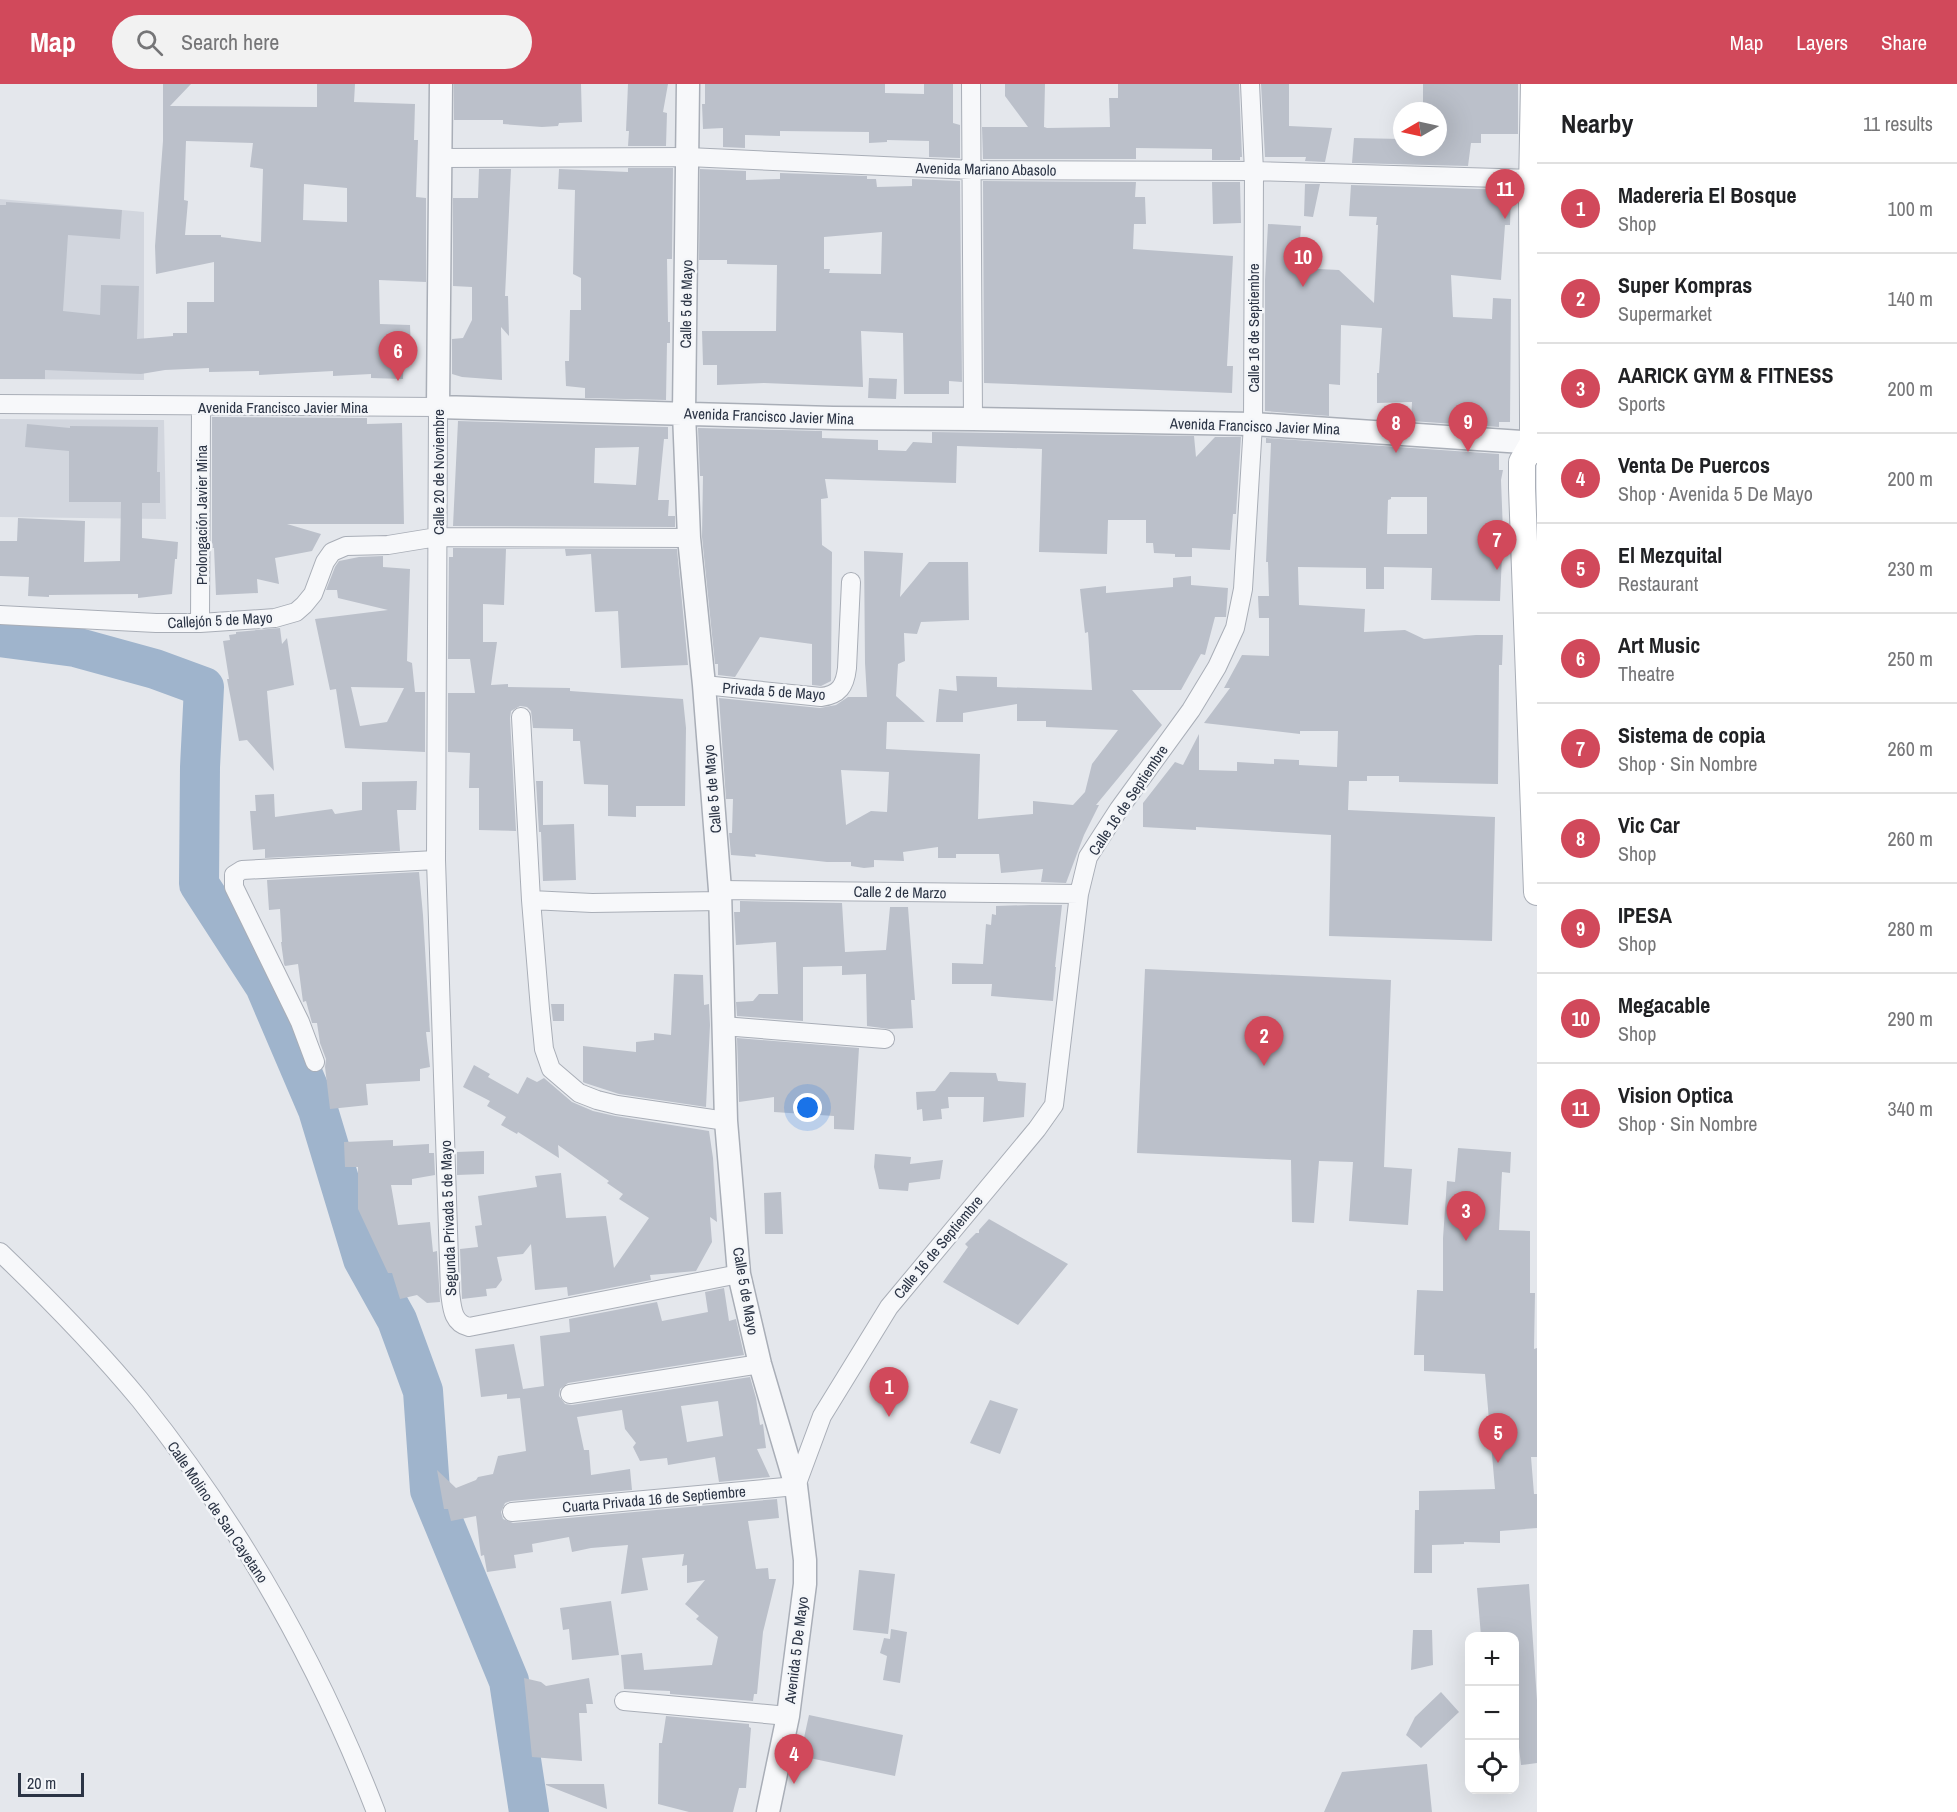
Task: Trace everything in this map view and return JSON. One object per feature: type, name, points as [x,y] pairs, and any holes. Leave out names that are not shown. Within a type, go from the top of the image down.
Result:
[{"type":"main road","points":[[1534,84],[1532,179],[1536,445],[1522,462],[1522,488],[1537,892]]},
{"type":"street","name":"Calle 20 de Noviembre","points":[[436,860],[441,84]]},
{"type":"street","name":"Calle 5 de Mayo","points":[[688,84],[684,413],[689,537],[704,686],[720,896],[726,1121],[739,1274],[760,1364],[796,1486]]},
{"type":"street","points":[[971,84],[973,419]]},
{"type":"street","name":"Calle 16 de Septiembre","points":[[796,1486],[822,1416],[889,1307],[1037,1129],[1053,1105],[1079,894],[1088,857],[1119,809],[1191,710],[1217,668],[1235,628],[1243,589],[1253,424],[1254,171],[1250,84]]},
{"type":"street","name":"Avenida Mariano Abasolo","points":[[441,158],[688,157],[972,170],[1254,171],[1532,179]]},
{"type":"street","name":"Avenida Francisco Javier Mina","points":[[0,404],[438,407],[833,418],[1253,424],[1536,445]]},
{"type":"street","name":"Prolongación Javier Mina","points":[[200,623],[201,407]]},
{"type":"street","name":"Callejón 5 de Mayo","points":[[0,615],[156,623],[200,623],[275,618],[297,612],[313,594],[325,562],[332,552],[346,546],[388,545],[437,537],[689,537]]},
{"type":"street","name":"Privada 5 de Mayo","points":[[704,686],[820,697],[832,695],[842,689],[847,668],[851,582]]},
{"type":"street","points":[[521,717],[531,900],[544,1049],[551,1069],[579,1093],[597,1100],[726,1121]]},
{"type":"street","points":[[315,1062],[300,1022],[234,887],[234,875],[242,870],[436,860]]},
{"type":"street","name":"Segunda Privada 5 de Mayo","points":[[436,860],[450,1292],[454,1317],[458,1323],[469,1327],[739,1274]]},
{"type":"street","name":"Calle 2 de Marzo","points":[[531,900],[592,903],[720,896],[1079,894]]},
{"type":"street","points":[[723,1026],[885,1039]]},
{"type":"street","name":"Calle Molino de San Cayetano","points":[[0,1252],[86,1339],[139,1399],[188,1464],[253,1559],[319,1678],[376,1812]]},
{"type":"street","points":[[570,1394],[760,1364]]},
{"type":"street","name":"Cuarta Privada 16 de Septiembre","points":[[512,1512],[796,1486]]},
{"type":"street","name":"Avenida 5 De Mayo","points":[[768,1812],[788,1716],[805,1584],[805,1560],[796,1486]]},
{"type":"street","points":[[624,1701],[788,1716]]},
{"type":"shaded area","points":[[0,199],[144,212],[144,380],[0,379]]},
{"type":"shaded area","points":[[0,419],[164,420],[166,519],[0,517]]},
{"type":"building","points":[[163,84],[191,84],[170,106],[317,107],[317,84],[355,84],[354,102],[415,104],[414,140],[418,140],[416,197],[426,198],[426,282],[379,280],[380,324],[410,325],[411,350],[404,349],[403,379],[371,378],[371,374],[333,376],[333,371],[259,375],[259,371],[209,372],[209,368],[165,370],[141,374],[45,370],[45,379],[0,379],[0,205],[6,205],[6,202],[122,210],[120,239],[68,235],[63,311],[100,315],[101,285],[139,286],[137,339],[187,333],[187,302],[214,302],[214,262],[156,274],[155,246],[163,141]],"holes":[[[186,141],[253,143],[250,167],[263,169],[261,242],[221,237],[221,235],[185,235],[188,201],[184,200]],[[304,184],[347,188],[347,222],[303,220]]]},
{"type":"building","points":[[454,84],[581,84],[582,122],[559,123],[558,126],[542,127],[503,124],[503,120],[454,120]]},
{"type":"building","points":[[628,84],[668,84],[663,112],[667,113],[666,146],[628,146],[629,131],[626,131]]},
{"type":"building","points":[[705,84],[885,84],[885,93],[924,94],[924,84],[953,84],[953,123],[960,125],[960,158],[929,157],[929,141],[887,140],[887,142],[869,143],[869,132],[780,131],[780,136],[745,135],[745,148],[723,147],[723,128],[703,129],[702,104],[705,104]]},
{"type":"building","points":[[1005,84],[1045,84],[1044,127],[1047,128],[1110,127],[1109,98],[1118,98],[1118,84],[1239,84],[1242,157],[1240,160],[1212,160],[1212,149],[1136,148],[1136,159],[983,159],[982,127],[1028,127],[1005,96]]},
{"type":"building","points":[[1261,84],[1289,84],[1289,126],[1332,128],[1325,162],[1305,161],[1306,157],[1265,157]]},
{"type":"building","points":[[1423,84],[1518,84],[1518,134],[1481,134],[1481,143],[1471,143],[1468,166],[1352,163],[1354,138],[1393,139],[1393,156],[1447,156],[1447,102],[1423,102]]},
{"type":"building","points":[[628,168],[673,168],[672,259],[667,259],[670,343],[667,343],[666,400],[585,398],[585,388],[566,386],[565,361],[569,361],[570,310],[581,310],[581,278],[573,274],[575,190],[558,189],[559,169],[628,172]]},
{"type":"building","points":[[479,169],[511,169],[505,296],[508,296],[509,336],[501,327],[502,380],[452,374],[452,339],[463,338],[472,320],[472,287],[453,286],[453,198],[478,198]]},
{"type":"building","points":[[700,169],[746,171],[746,180],[780,179],[780,173],[867,176],[867,179],[876,179],[877,187],[912,186],[912,179],[960,181],[962,382],[949,381],[949,394],[904,394],[903,333],[861,331],[863,387],[764,383],[717,385],[717,365],[703,365],[702,331],[776,331],[777,265],[727,264],[727,260],[699,260]],"holes":[[[882,232],[881,274],[829,273],[830,269],[824,269],[824,237]]]},
{"type":"building","points":[[983,181],[1136,182],[1135,197],[1145,197],[1146,224],[1134,224],[1133,249],[1233,256],[1227,366],[1233,366],[1232,393],[984,383]]},
{"type":"building","points":[[1212,182],[1240,182],[1241,223],[1213,224]]},
{"type":"building","points":[[1305,184],[1320,184],[1313,217],[1304,216]]},
{"type":"building","points":[[1351,185],[1511,190],[1510,225],[1505,225],[1501,280],[1451,275],[1453,317],[1492,319],[1493,298],[1511,299],[1510,422],[1499,422],[1499,427],[1411,421],[1412,402],[1377,403],[1377,373],[1379,373],[1382,328],[1341,325],[1340,385],[1329,384],[1329,416],[1265,411],[1265,280],[1268,224],[1301,226],[1298,268],[1339,270],[1374,303],[1377,217],[1349,216]]},
{"type":"building","points":[[869,378],[897,379],[896,399],[868,398]]},
{"type":"building","points":[[212,417],[367,418],[367,424],[402,423],[404,524],[287,524],[321,534],[312,551],[275,558],[279,584],[257,579],[258,593],[216,595],[214,548],[212,548]]},
{"type":"building","points":[[458,421],[668,427],[668,439],[664,439],[658,500],[669,500],[668,516],[675,516],[675,527],[453,526]],"holes":[[[639,447],[636,485],[594,483],[595,448]]]},
{"type":"building","points":[[27,424],[70,428],[70,426],[158,427],[157,472],[160,472],[160,503],[142,503],[142,538],[178,542],[172,594],[138,598],[138,594],[28,596],[29,577],[0,576],[0,541],[17,541],[18,518],[85,521],[84,562],[120,561],[121,502],[69,502],[69,451],[25,447]]},
{"type":"building","points":[[698,428],[822,431],[822,438],[878,440],[878,450],[906,451],[913,442],[932,443],[932,432],[1194,436],[1196,457],[1215,437],[1241,437],[1236,514],[1233,514],[1230,550],[1192,548],[1192,557],[1154,553],[1153,543],[1146,543],[1146,520],[1108,520],[1107,554],[1039,552],[1042,449],[957,446],[956,483],[825,479],[828,498],[821,499],[822,545],[832,552],[831,681],[821,686],[812,685],[812,644],[760,637],[735,677],[718,675],[702,537],[703,476],[700,476]]},
{"type":"building","points":[[1266,438],[1499,454],[1499,470],[1503,470],[1500,601],[1431,600],[1432,568],[1384,567],[1384,589],[1366,589],[1366,568],[1298,567],[1299,605],[1365,609],[1364,632],[1405,630],[1424,639],[1503,635],[1502,665],[1499,665],[1498,784],[1399,782],[1399,776],[1367,776],[1367,781],[1349,781],[1348,810],[1495,817],[1492,941],[1329,936],[1331,835],[1196,827],[1196,830],[1143,827],[1143,803],[1175,762],[1183,765],[1199,734],[1199,770],[1237,771],[1237,762],[1274,764],[1274,759],[1299,760],[1299,765],[1337,767],[1338,731],[1300,731],[1300,734],[1204,723],[1230,688],[1224,688],[1242,655],[1269,656],[1269,618],[1259,618],[1258,596],[1269,596],[1268,562],[1266,562],[1271,443],[1266,443]],"holes":[[[1391,497],[1427,497],[1427,534],[1387,534],[1388,500]]]},
{"type":"building","points":[[453,548],[677,549],[688,665],[621,668],[618,611],[595,612],[591,554],[566,556],[565,549],[506,549],[504,605],[483,604],[483,642],[497,642],[491,685],[570,688],[570,691],[683,699],[686,728],[685,806],[636,806],[636,817],[608,816],[608,785],[584,784],[580,741],[573,741],[573,729],[533,728],[531,711],[527,707],[520,706],[511,711],[510,718],[516,831],[479,830],[479,788],[469,788],[470,753],[448,752],[448,693],[475,693],[470,659],[448,659],[449,557],[453,557]]},
{"type":"building","points":[[864,551],[903,553],[900,597],[929,562],[968,562],[969,620],[921,622],[917,634],[904,633],[905,661],[898,664],[896,696],[925,722],[887,722],[886,749],[980,754],[978,819],[1033,814],[1033,801],[1073,805],[1085,792],[1092,764],[1118,730],[1046,727],[1046,721],[1017,721],[1017,704],[963,713],[963,722],[936,722],[939,689],[957,691],[956,676],[997,677],[997,687],[1092,690],[1088,632],[1085,633],[1080,589],[1106,586],[1106,593],[1173,587],[1173,578],[1191,576],[1191,585],[1228,588],[1226,617],[1215,617],[1205,655],[1201,654],[1181,690],[1132,690],[1162,725],[1096,805],[1099,805],[1084,835],[1066,883],[1041,882],[1043,869],[1001,873],[999,854],[956,854],[956,858],[938,858],[938,847],[903,852],[904,861],[874,860],[874,867],[864,868],[851,866],[851,862],[827,862],[755,854],[756,857],[731,855],[729,833],[732,833],[733,799],[726,799],[719,698],[820,708],[836,705],[848,697],[867,697]],"holes":[[[841,770],[889,772],[887,812],[871,811],[846,825]]]},
{"type":"building","points":[[383,556],[383,567],[410,569],[407,661],[412,663],[415,692],[425,692],[425,752],[345,748],[336,689],[330,690],[315,619],[388,610],[338,598],[337,590],[326,590],[339,561]],"holes":[[[351,687],[404,688],[387,722],[360,726]]]},
{"type":"building","points":[[280,628],[282,644],[287,638],[294,685],[267,691],[274,771],[247,740],[239,741],[227,679],[229,679],[223,641],[230,640],[229,635],[236,634],[236,632]]},
{"type":"building","points":[[417,781],[416,810],[397,810],[400,851],[265,858],[265,849],[253,850],[250,811],[256,811],[255,795],[274,794],[275,817],[332,809],[335,814],[362,810],[362,782]]},
{"type":"building","points":[[536,781],[543,781],[543,825],[574,824],[576,880],[543,881]]},
{"type":"building","points":[[419,872],[430,1032],[426,1032],[430,1067],[420,1069],[420,1081],[366,1084],[368,1105],[330,1109],[326,1059],[320,1043],[317,1023],[312,1023],[306,1001],[303,1002],[298,964],[285,966],[284,964],[280,909],[269,910],[267,880]]},
{"type":"building","points":[[740,901],[842,903],[845,952],[886,950],[890,907],[908,907],[915,1000],[911,1000],[913,1028],[889,1029],[867,1026],[866,974],[842,975],[842,966],[803,967],[803,1021],[737,1016],[736,1002],[753,1001],[759,994],[778,994],[776,942],[736,945],[734,912],[740,912]]},
{"type":"building","points":[[1062,905],[1053,1001],[991,996],[992,984],[952,984],[952,963],[983,964],[986,924],[991,925],[992,914],[996,915],[996,906]]},
{"type":"building","points":[[1145,969],[1391,980],[1384,1167],[1412,1169],[1408,1225],[1349,1221],[1353,1162],[1319,1161],[1314,1223],[1292,1222],[1291,1160],[1137,1153]]},
{"type":"building","points":[[674,974],[703,975],[704,1005],[709,1004],[710,1025],[706,1107],[619,1094],[583,1082],[583,1046],[636,1052],[636,1042],[654,1040],[654,1033],[671,1035]]},
{"type":"building","points":[[551,1004],[564,1004],[564,1021],[553,1021]]},
{"type":"building","points":[[737,1038],[859,1048],[854,1130],[834,1129],[834,1116],[774,1112],[774,1097],[739,1102]]},
{"type":"building","points":[[474,1065],[490,1074],[488,1077],[518,1094],[527,1077],[537,1082],[544,1078],[572,1102],[593,1111],[709,1131],[717,1222],[710,1217],[712,1242],[696,1271],[650,1275],[651,1280],[568,1296],[567,1287],[535,1290],[531,1244],[523,1254],[497,1257],[502,1280],[496,1288],[486,1289],[487,1296],[462,1299],[460,1249],[478,1247],[475,1226],[482,1225],[478,1196],[537,1187],[535,1176],[561,1173],[566,1218],[606,1216],[614,1268],[649,1218],[619,1199],[623,1194],[607,1183],[609,1181],[558,1145],[559,1158],[518,1132],[517,1134],[501,1125],[506,1117],[487,1106],[490,1101],[463,1087]]},
{"type":"building","points":[[950,1072],[996,1073],[998,1081],[1026,1083],[1024,1117],[983,1122],[984,1097],[948,1097],[949,1108],[941,1109],[942,1119],[923,1121],[922,1109],[917,1110],[916,1092],[935,1091]]},
{"type":"building","points":[[393,1140],[393,1146],[429,1144],[429,1153],[434,1153],[435,1175],[412,1179],[412,1185],[391,1185],[398,1225],[430,1222],[433,1252],[437,1251],[440,1302],[427,1303],[417,1295],[400,1299],[392,1273],[388,1273],[358,1209],[358,1167],[345,1167],[344,1142]]},
{"type":"building","points":[[1458,1148],[1511,1152],[1510,1173],[1502,1172],[1499,1230],[1530,1231],[1530,1293],[1535,1293],[1534,1349],[1537,1348],[1537,1457],[1531,1457],[1534,1494],[1537,1494],[1537,1528],[1500,1531],[1500,1543],[1464,1542],[1464,1544],[1432,1545],[1432,1573],[1414,1573],[1415,1510],[1419,1510],[1419,1491],[1495,1489],[1485,1374],[1424,1371],[1424,1355],[1414,1355],[1417,1290],[1443,1291],[1443,1238],[1447,1181],[1455,1182]]},
{"type":"building","points":[[484,1151],[484,1174],[457,1175],[457,1152]]},
{"type":"building","points":[[875,1154],[911,1157],[910,1164],[943,1160],[940,1179],[909,1183],[908,1191],[879,1189],[874,1167]]},
{"type":"building","points":[[781,1192],[783,1234],[765,1234],[764,1193]]},
{"type":"building","points":[[989,1219],[1068,1264],[1018,1325],[943,1282],[968,1247],[965,1244],[976,1233],[979,1233]]},
{"type":"building","points":[[724,1288],[729,1321],[736,1319],[744,1355],[568,1383],[560,1389],[559,1396],[565,1404],[572,1405],[750,1377],[760,1425],[763,1424],[766,1448],[757,1449],[770,1477],[719,1482],[715,1457],[668,1465],[667,1458],[640,1461],[633,1447],[636,1443],[625,1429],[622,1410],[577,1417],[584,1450],[589,1450],[591,1475],[630,1469],[632,1490],[511,1501],[505,1503],[501,1512],[503,1519],[513,1523],[777,1499],[779,1518],[748,1521],[756,1569],[768,1568],[769,1579],[776,1579],[763,1632],[757,1694],[754,1694],[753,1701],[670,1694],[670,1691],[624,1689],[621,1655],[642,1653],[644,1670],[712,1665],[718,1637],[696,1619],[699,1616],[685,1604],[705,1580],[687,1583],[687,1565],[682,1566],[684,1554],[642,1558],[648,1590],[621,1594],[628,1545],[572,1552],[569,1537],[532,1544],[533,1552],[514,1555],[516,1568],[487,1572],[484,1555],[481,1556],[476,1516],[451,1521],[448,1509],[444,1509],[437,1470],[456,1488],[478,1477],[493,1474],[498,1456],[526,1451],[520,1398],[507,1399],[507,1394],[481,1397],[475,1349],[514,1344],[523,1389],[544,1386],[540,1336],[570,1332],[569,1319],[657,1302],[662,1321],[708,1312],[705,1292]],"holes":[[[718,1401],[723,1436],[687,1442],[681,1406]]]},
{"type":"building","points":[[990,1400],[1018,1409],[1000,1454],[970,1443]]},
{"type":"building","points":[[859,1570],[895,1574],[888,1634],[853,1630]]},
{"type":"building","points":[[1529,1584],[1537,1700],[1537,1763],[1521,1765],[1519,1632],[1481,1632],[1477,1588]]},
{"type":"building","points":[[611,1601],[619,1655],[572,1660],[569,1629],[563,1630],[560,1608]]},
{"type":"building","points":[[891,1629],[907,1632],[900,1683],[883,1680],[887,1656],[880,1653],[884,1638],[890,1639]]},
{"type":"building","points":[[1413,1630],[1432,1630],[1433,1665],[1411,1670]]},
{"type":"building","points":[[524,1678],[541,1682],[546,1686],[589,1678],[593,1704],[586,1704],[587,1713],[579,1713],[582,1761],[532,1757]]},
{"type":"building","points":[[1441,1692],[1459,1712],[1421,1748],[1406,1735],[1415,1717]]},
{"type":"building","points":[[809,1715],[903,1735],[895,1776],[800,1756]]},
{"type":"building","points":[[666,1716],[749,1724],[751,1728],[746,1788],[739,1788],[733,1812],[689,1812],[658,1804],[659,1743],[662,1743]]},
{"type":"building","points":[[1427,1764],[1432,1812],[1324,1812],[1342,1772]]},
{"type":"building","points":[[604,1784],[607,1809],[546,1785]]},
{"type":"waterway","points":[[0,637],[75,647],[155,669],[204,687],[200,767],[199,884],[265,986],[318,1110],[363,1259],[397,1320],[423,1391],[430,1490],[509,1681],[529,1812]]},
{"type":"place","name":"Vision Optica","points":[[1505,219]]},
{"type":"place","name":"Megacable","points":[[1303,287]]},
{"type":"place","name":"Art Music","points":[[398,381]]},
{"type":"place","name":"IPESA","points":[[1468,452]]},
{"type":"place","name":"Vic Car","points":[[1396,453]]},
{"type":"place","name":"Sistema de copia","points":[[1497,570]]},
{"type":"place","name":"Super Kompras","points":[[1264,1066]]},
{"type":"place","name":"AARICK GYM & FITNESS","points":[[1466,1241]]},
{"type":"place","name":"Madereria El Bosque","points":[[889,1417]]},
{"type":"place","name":"El Mezquital","points":[[1498,1463]]},
{"type":"place","name":"Venta De Puercos","points":[[794,1784]]}]
